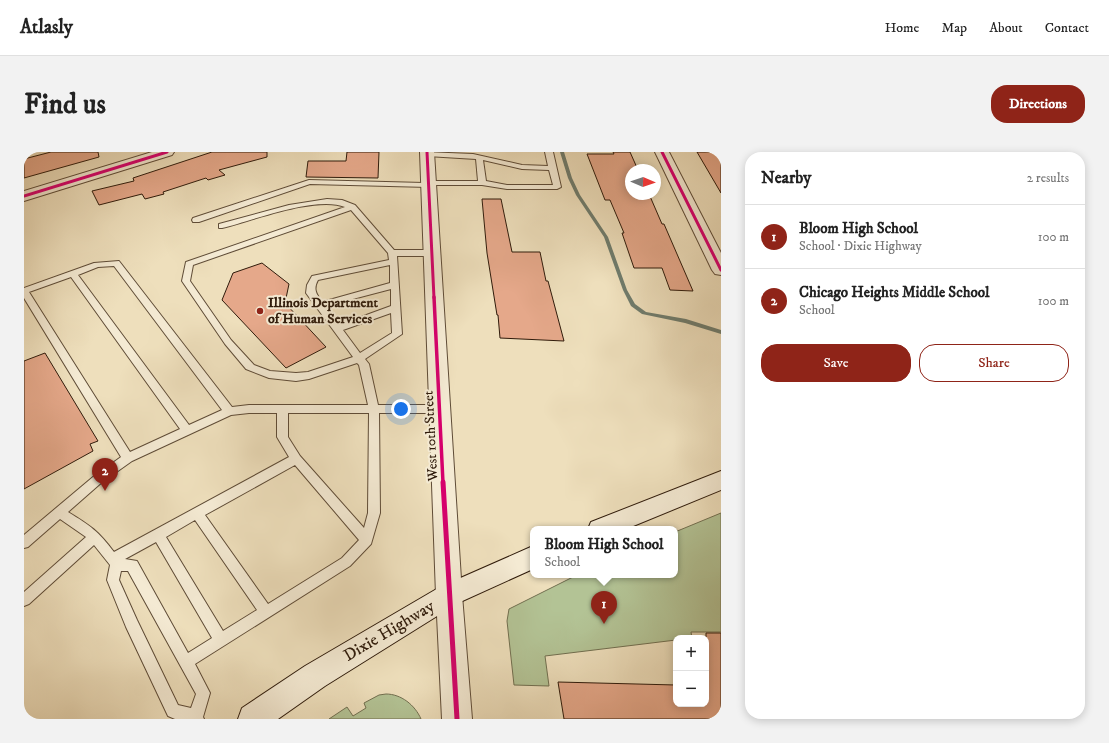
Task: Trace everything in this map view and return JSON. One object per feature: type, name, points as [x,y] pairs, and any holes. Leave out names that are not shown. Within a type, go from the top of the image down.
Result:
[{"type":"street","points":[[24,196],[167,152]]},
{"type":"street","points":[[662,152],[721,270]]},
{"type":"street","name":"West 10th Street","points":[[427,153],[449,594],[457,719]]},
{"type":"street","points":[[607,526],[721,480]]},
{"type":"street","name":"Dixie Highway","points":[[253,719],[315,676],[449,594],[530,558]]},
{"type":"lane","points":[[196,220],[309,182],[429,184],[482,183],[507,187],[557,187],[548,152]]},
{"type":"lane","points":[[427,153],[476,155],[522,167],[552,168]]},
{"type":"lane","points":[[476,155],[482,183]]},
{"type":"lane","points":[[222,226],[308,204],[331,201],[346,202],[352,207],[393,257],[397,334],[359,359],[296,378],[269,374],[250,367],[228,342],[186,281],[189,264],[352,207]]},
{"type":"lane","points":[[186,662],[346,562],[367,540],[374,513],[374,409],[364,364],[311,292],[311,285],[315,278],[393,257],[432,253]]},
{"type":"lane","points":[[128,458],[24,291],[97,265],[116,263],[229,411]]},
{"type":"lane","points":[[72,273],[187,431]]},
{"type":"lane","points":[[320,305],[394,285]]},
{"type":"lane","points":[[337,329],[396,308]]},
{"type":"lane","points":[[24,543],[97,480],[128,458],[229,411],[249,409],[440,409]]},
{"type":"lane","points":[[283,409],[283,437],[296,459],[367,540]]},
{"type":"lane","points":[[114,562],[158,535],[296,459]]},
{"type":"lane","points":[[58,513],[86,529],[96,537],[114,562],[113,580],[131,623],[173,711],[197,718],[203,693],[132,565],[114,562]]},
{"type":"lane","points":[[197,514],[266,612]]},
{"type":"lane","points":[[158,535],[221,641]]},
{"type":"lane","points":[[24,600],[96,537]]},
{"type":"green space","points":[[721,513],[721,632],[691,632],[692,635],[673,635],[673,640],[545,656],[549,686],[514,685],[507,621],[509,609],[571,578],[678,578],[678,531]]},
{"type":"green space","points":[[392,694],[407,701],[415,709],[421,719],[329,719],[347,707],[353,716],[366,708],[364,703],[379,695]]},
{"type":"building","points":[[51,152],[98,152],[99,157],[24,178],[24,159]]},
{"type":"building","points":[[212,152],[267,152],[267,157],[219,170],[225,175],[208,180],[206,178],[163,192],[164,194],[145,199],[142,194],[99,205],[92,191],[134,181],[133,178]]},
{"type":"building","points":[[347,152],[379,152],[378,178],[306,177],[308,161],[346,161]]},
{"type":"building","points":[[613,152],[630,152],[635,164],[625,164],[625,200],[652,200],[662,224],[664,224],[693,291],[670,290],[662,268],[634,268],[622,233],[624,233],[610,200],[605,200],[587,154],[614,154]]},
{"type":"building","points":[[697,152],[721,152],[721,193]]},
{"type":"building","points":[[482,199],[501,199],[512,252],[540,252],[546,281],[548,281],[564,341],[500,338],[498,315],[487,253]]},
{"type":"building","points":[[262,263],[289,284],[285,303],[326,347],[286,368],[222,300],[233,273]]},
{"type":"building","points":[[45,353],[98,441],[90,444],[93,451],[24,489],[24,361]]},
{"type":"building","points":[[706,633],[721,633],[721,719],[564,719],[558,682],[673,685],[673,707],[709,707],[709,635],[706,635]]},
{"type":"waterway","points":[[562,152],[570,178],[578,195],[606,237],[625,290],[633,305],[644,313],[686,321],[721,332]]},
{"type":"cycle path","points":[[24,196],[167,152]]},
{"type":"cycle path","points":[[427,152],[449,595],[457,719]]},
{"type":"cycle path","points":[[662,152],[721,270]]},
{"type":"place","name":"Illinois Department of Human Services","points":[[260,311]]},
{"type":"place","name":"Chicago Heights Middle School","points":[[105,491]]},
{"type":"place","name":"Bloom High School","points":[[604,624]]}]
